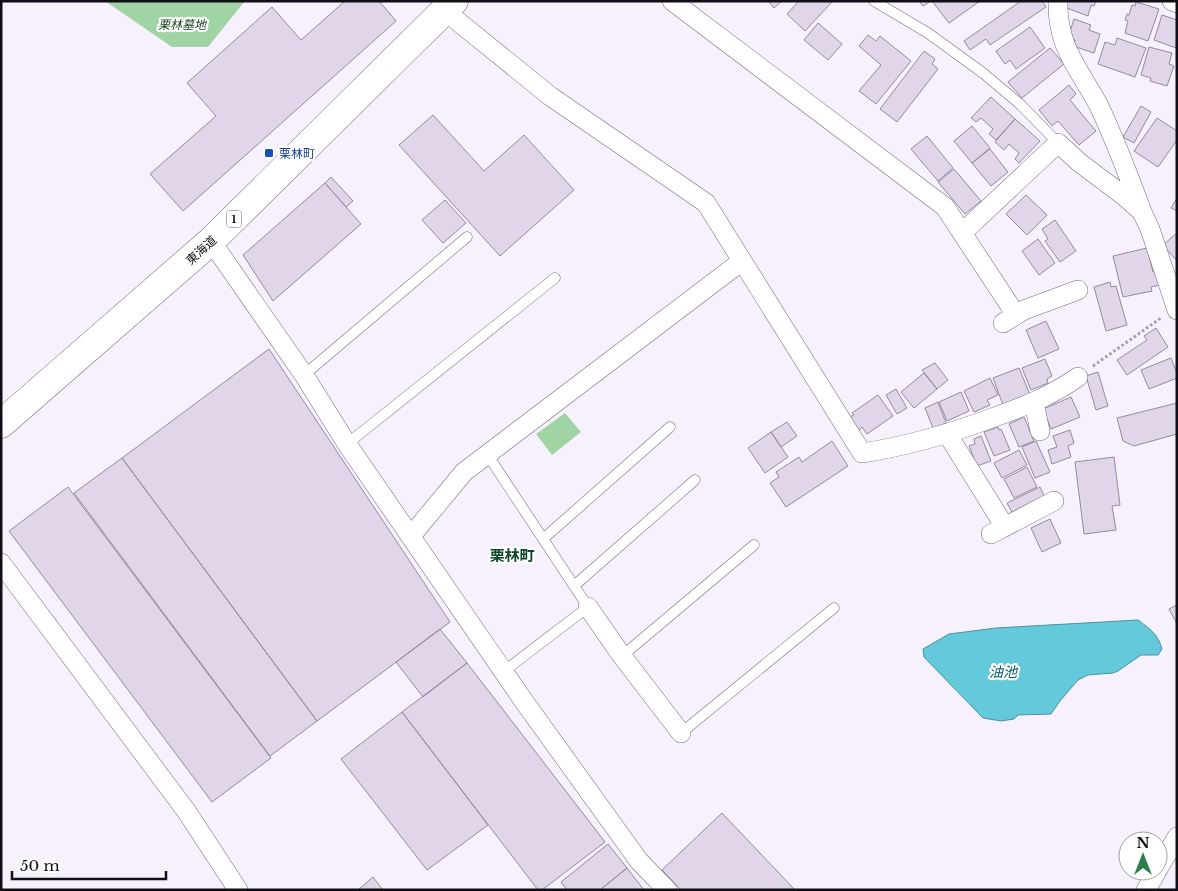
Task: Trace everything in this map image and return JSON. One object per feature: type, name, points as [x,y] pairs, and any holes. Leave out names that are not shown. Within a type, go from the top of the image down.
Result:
[{"type":"highway","name":"東海道","points":[[1,424],[211,241],[450,6]]},
{"type":"street","points":[[672,1],[944,207],[962,233],[1010,319],[1024,310],[1078,290]]},
{"type":"street","points":[[1058,1],[1058,16],[1065,48],[1086,83],[1116,144],[1150,229],[1176,309]]},
{"type":"street","points":[[1172,1],[1177,3]]},
{"type":"street","points":[[450,6],[550,96],[706,203],[862,453],[895,448],[948,435],[1034,403],[1078,377]]},
{"type":"street","points":[[962,233],[1058,142],[1080,163],[1142,212]]},
{"type":"street","points":[[211,241],[304,375],[347,444],[504,672],[639,861],[667,890]]},
{"type":"street","points":[[410,536],[464,472],[742,260]]},
{"type":"street","points":[[1034,403],[1040,430]]},
{"type":"street","points":[[948,435],[998,530],[1054,501]]},
{"type":"street","points":[[1,562],[187,812],[238,890]]},
{"type":"street","points":[[588,607],[622,656],[681,733]]},
{"type":"street","points":[[1168,853],[1177,837]]},
{"type":"lane","points":[[874,1],[928,33],[983,73],[1021,105],[1058,142]]},
{"type":"lane","points":[[304,375],[467,237]]},
{"type":"lane","points":[[347,444],[555,278]]},
{"type":"lane","points":[[543,539],[670,427]]},
{"type":"lane","points":[[487,454],[588,607],[504,672]]},
{"type":"lane","points":[[575,585],[695,480]]},
{"type":"lane","points":[[622,656],[754,545]]},
{"type":"lane","points":[[681,733],[834,608]]},
{"type":"path","points":[[1078,377],[1176,309]]},
{"type":"green space","name":"栗林墓地","points":[[105,1],[245,1],[208,47],[172,47]]},
{"type":"green space","points":[[565,413],[581,432],[552,455],[536,434]]},
{"type":"water","name":"油池","points":[[1138,620],[1150,629],[1158,639],[1162,649],[1158,655],[1141,655],[1113,673],[1088,675],[1078,680],[1051,714],[1018,715],[1014,719],[1001,721],[983,718],[924,657],[923,649],[949,634],[996,628]]},
{"type":"building","points":[[345,1],[379,1],[396,21],[183,211],[150,174],[216,116],[187,83],[272,7],[301,40]]},
{"type":"building","points":[[768,1],[782,1],[774,8]]},
{"type":"building","points":[[799,1],[832,2],[805,31],[787,14]]},
{"type":"building","points":[[919,1],[931,1],[923,6]]},
{"type":"building","points":[[932,1],[980,1],[949,23]]},
{"type":"building","points":[[1021,1],[1042,1],[1046,7],[990,45],[986,39],[970,50],[964,41]]},
{"type":"building","points":[[1067,1],[1096,1],[1094,6],[1091,5],[1088,16],[1064,7]]},
{"type":"building","points":[[1136,2],[1159,9],[1148,41],[1125,33],[1128,21],[1125,20],[1127,14],[1129,15],[1132,5],[1135,6]]},
{"type":"building","points":[[1162,15],[1177,20],[1176,48],[1154,40]]},
{"type":"building","points":[[1074,19],[1091,25],[1089,30],[1100,34],[1094,53],[1073,46],[1075,40],[1068,38]]},
{"type":"building","points":[[818,23],[842,44],[828,60],[804,40]]},
{"type":"building","points":[[1030,27],[1045,48],[1016,69],[1010,60],[1005,64],[996,51]]},
{"type":"building","points":[[868,35],[876,41],[880,36],[911,61],[876,104],[859,91],[881,65],[859,46]]},
{"type":"building","points":[[1117,38],[1146,48],[1135,77],[1098,64],[1105,42],[1115,45]]},
{"type":"building","points":[[1149,47],[1172,53],[1169,64],[1174,66],[1167,86],[1150,81],[1151,78],[1141,75]]},
{"type":"building","points":[[1050,48],[1064,64],[1022,98],[1008,82]]},
{"type":"building","points":[[924,51],[935,59],[932,64],[938,69],[897,122],[880,109]]},
{"type":"building","points":[[1069,85],[1076,94],[1070,100],[1096,131],[1079,145],[1058,121],[1052,126],[1039,110]]},
{"type":"building","points":[[991,97],[1015,119],[996,140],[989,134],[993,129],[981,118],[976,122],[971,118]]},
{"type":"building","points":[[1141,106],[1151,112],[1134,143],[1123,137]]},
{"type":"building","points":[[433,115],[484,171],[524,135],[574,190],[500,256],[399,145]]},
{"type":"building","points":[[1157,118],[1177,131],[1177,140],[1158,167],[1134,151]]},
{"type":"building","points":[[1015,119],[1040,141],[1019,163],[1015,159],[1019,153],[1009,144],[1004,150],[995,142]]},
{"type":"building","points":[[972,126],[990,148],[972,163],[954,141]]},
{"type":"building","points":[[927,136],[953,168],[938,181],[911,149]]},
{"type":"building","points":[[990,149],[1008,172],[991,186],[972,163]]},
{"type":"building","points":[[954,169],[981,201],[965,214],[938,182]]},
{"type":"building","points":[[331,177],[353,201],[346,207],[325,183]]},
{"type":"building","points":[[325,183],[361,224],[273,301],[243,255]]},
{"type":"building","points":[[1026,195],[1047,215],[1027,235],[1006,214]]},
{"type":"building","points":[[1177,198],[1177,211],[1171,208]]},
{"type":"building","points":[[445,200],[466,223],[443,243],[422,220]]},
{"type":"building","points":[[1055,220],[1076,251],[1060,262],[1045,241],[1048,239],[1042,229]]},
{"type":"building","points":[[1177,233],[1177,261],[1163,245]]},
{"type":"building","points":[[1038,239],[1055,263],[1039,275],[1022,251]]},
{"type":"building","points":[[1147,248],[1153,272],[1156,271],[1160,285],[1151,287],[1152,291],[1123,297],[1113,256]]},
{"type":"building","points":[[1110,282],[1111,287],[1116,286],[1127,325],[1106,331],[1094,287]]},
{"type":"building","points":[[1046,321],[1059,349],[1038,358],[1026,330]]},
{"type":"building","points":[[1156,328],[1168,347],[1127,375],[1117,360],[1147,340],[1144,336]]},
{"type":"building","points":[[269,349],[450,622],[317,721],[122,458]]},
{"type":"building","points":[[1171,358],[1177,378],[1149,389],[1141,370]]},
{"type":"building","points":[[1045,359],[1052,376],[1047,379],[1048,383],[1031,390],[1022,368]]},
{"type":"building","points":[[935,363],[948,380],[937,389],[922,370]]},
{"type":"building","points":[[1019,368],[1030,395],[1003,405],[993,378]]},
{"type":"building","points":[[1098,372],[1108,406],[1096,410],[1086,376]]},
{"type":"building","points":[[924,373],[937,389],[914,408],[901,392]]},
{"type":"building","points":[[990,378],[998,395],[987,400],[990,405],[974,412],[964,391]]},
{"type":"building","points":[[896,389],[907,408],[897,414],[886,395]]},
{"type":"building","points":[[961,392],[969,411],[947,421],[939,402]]},
{"type":"building","points":[[878,395],[893,416],[867,434],[862,427],[859,430],[850,417],[854,415],[852,413]]},
{"type":"building","points":[[1071,397],[1080,417],[1051,429],[1043,409]]},
{"type":"building","points":[[938,402],[946,423],[933,428],[925,408]]},
{"type":"building","points":[[1177,403],[1177,434],[1134,446],[1123,441],[1117,418]]},
{"type":"building","points":[[1024,417],[1034,441],[1019,447],[1009,424]]},
{"type":"building","points":[[787,422],[797,436],[781,447],[771,432]]},
{"type":"building","points":[[998,427],[999,430],[1001,429],[1010,450],[994,456],[984,432]]},
{"type":"building","points":[[1070,430],[1074,443],[1068,446],[1071,457],[1052,464],[1048,450],[1057,447],[1053,436]]},
{"type":"building","points":[[771,432],[788,457],[765,473],[748,448]]},
{"type":"building","points":[[981,436],[991,461],[977,466],[969,446],[975,444],[974,439]]},
{"type":"building","points":[[832,441],[848,466],[786,507],[770,483],[779,477],[776,472],[799,457],[802,462]]},
{"type":"building","points":[[1036,441],[1050,472],[1035,478],[1022,447]]},
{"type":"building","points":[[1019,450],[1027,465],[1002,478],[994,463]]},
{"type":"building","points":[[1114,457],[1120,505],[1112,506],[1116,530],[1084,534],[1075,462]]},
{"type":"building","points":[[122,458],[317,721],[270,756],[74,493]]},
{"type":"building","points":[[1027,467],[1037,487],[1014,498],[1004,479]]},
{"type":"building","points":[[68,487],[271,758],[212,802],[9,531]]},
{"type":"building","points":[[1040,487],[1047,502],[1015,518],[1007,503]]},
{"type":"building","points":[[1050,519],[1061,543],[1042,552],[1031,528]]},
{"type":"building","points":[[1177,605],[1177,624],[1169,609]]},
{"type":"building","points":[[440,629],[467,663],[423,697],[396,662]]},
{"type":"building","points":[[467,663],[605,842],[542,890],[538,890],[402,712]]},
{"type":"building","points":[[402,712],[488,825],[427,870],[341,759]]},
{"type":"building","points":[[722,813],[795,890],[681,890],[662,870]]},
{"type":"building","points":[[608,844],[627,868],[600,890],[567,890],[561,882]]},
{"type":"building","points":[[627,868],[644,890],[600,890]]},
{"type":"building","points":[[373,877],[383,890],[358,890]]},
{"type":"place","name":"栗林町","points":[[269,153]]},
{"type":"district","name":"栗林町","points":[[512,555]]}]
